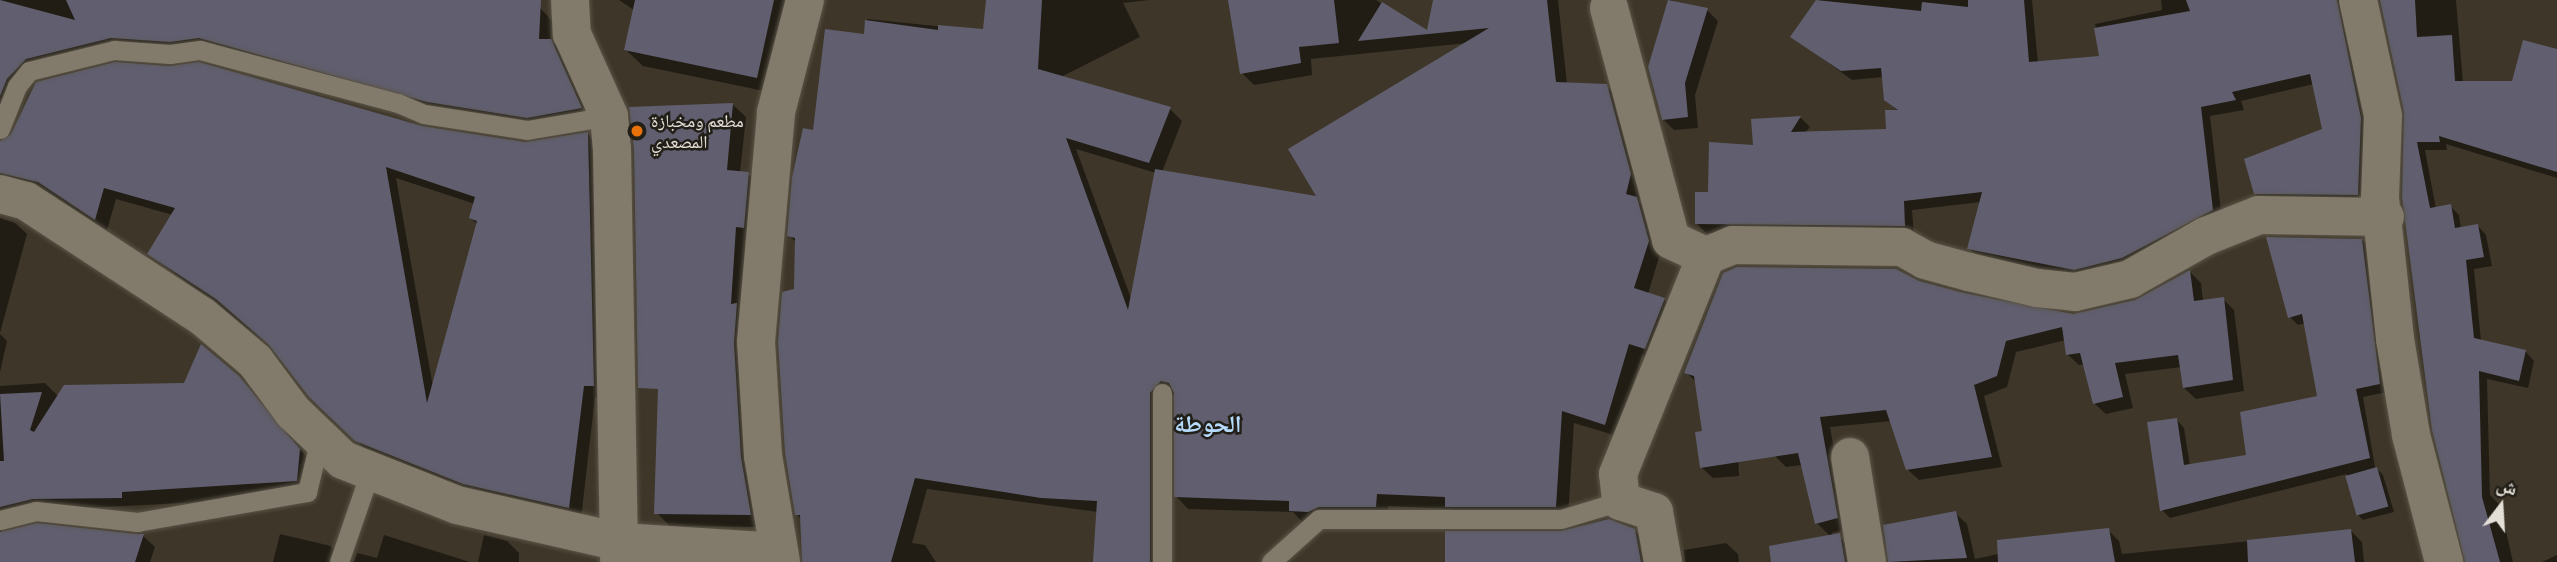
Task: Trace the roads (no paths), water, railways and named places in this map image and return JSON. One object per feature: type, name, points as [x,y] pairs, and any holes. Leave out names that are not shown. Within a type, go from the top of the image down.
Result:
[{"type":"street","points":[[570,0],[572,34],[609,116],[619,552]]},
{"type":"street","points":[[0,194],[26,201],[202,316],[255,362],[293,412],[343,460],[457,505],[619,552],[779,557],[763,456],[756,342],[776,112],[805,0]]},
{"type":"street","points":[[2358,0],[2383,116],[2380,198],[2385,217],[2395,339],[2407,407],[2444,562]]},
{"type":"street","points":[[1609,8],[1671,240],[1706,256]]},
{"type":"street","points":[[1663,562],[1654,512],[1621,501],[1618,474],[1706,256],[1733,245],[1902,247],[1925,260],[1969,272],[2037,288],[2076,292],[2130,279],[2206,236],[2259,215],[2385,217]]},
{"type":"street","points":[[1850,457],[1867,562]]},
{"type":"lane","points":[[0,129],[17,86],[29,71],[114,50],[170,54],[200,50],[398,103],[424,114],[527,130],[609,116]]},
{"type":"lane","points":[[1161,562],[1162,393]]},
{"type":"lane","points":[[0,520],[36,511],[137,522],[307,492],[320,438]]},
{"type":"lane","points":[[339,562],[370,472]]},
{"type":"lane","points":[[1270,562],[1319,519],[1561,519],[1621,501]]},
{"type":"place","name":"مطعم ومخبازة المصعدي","points":[[637,131]]},
{"type":"district","name":"الحوطة","points":[[1208,423]]}]
